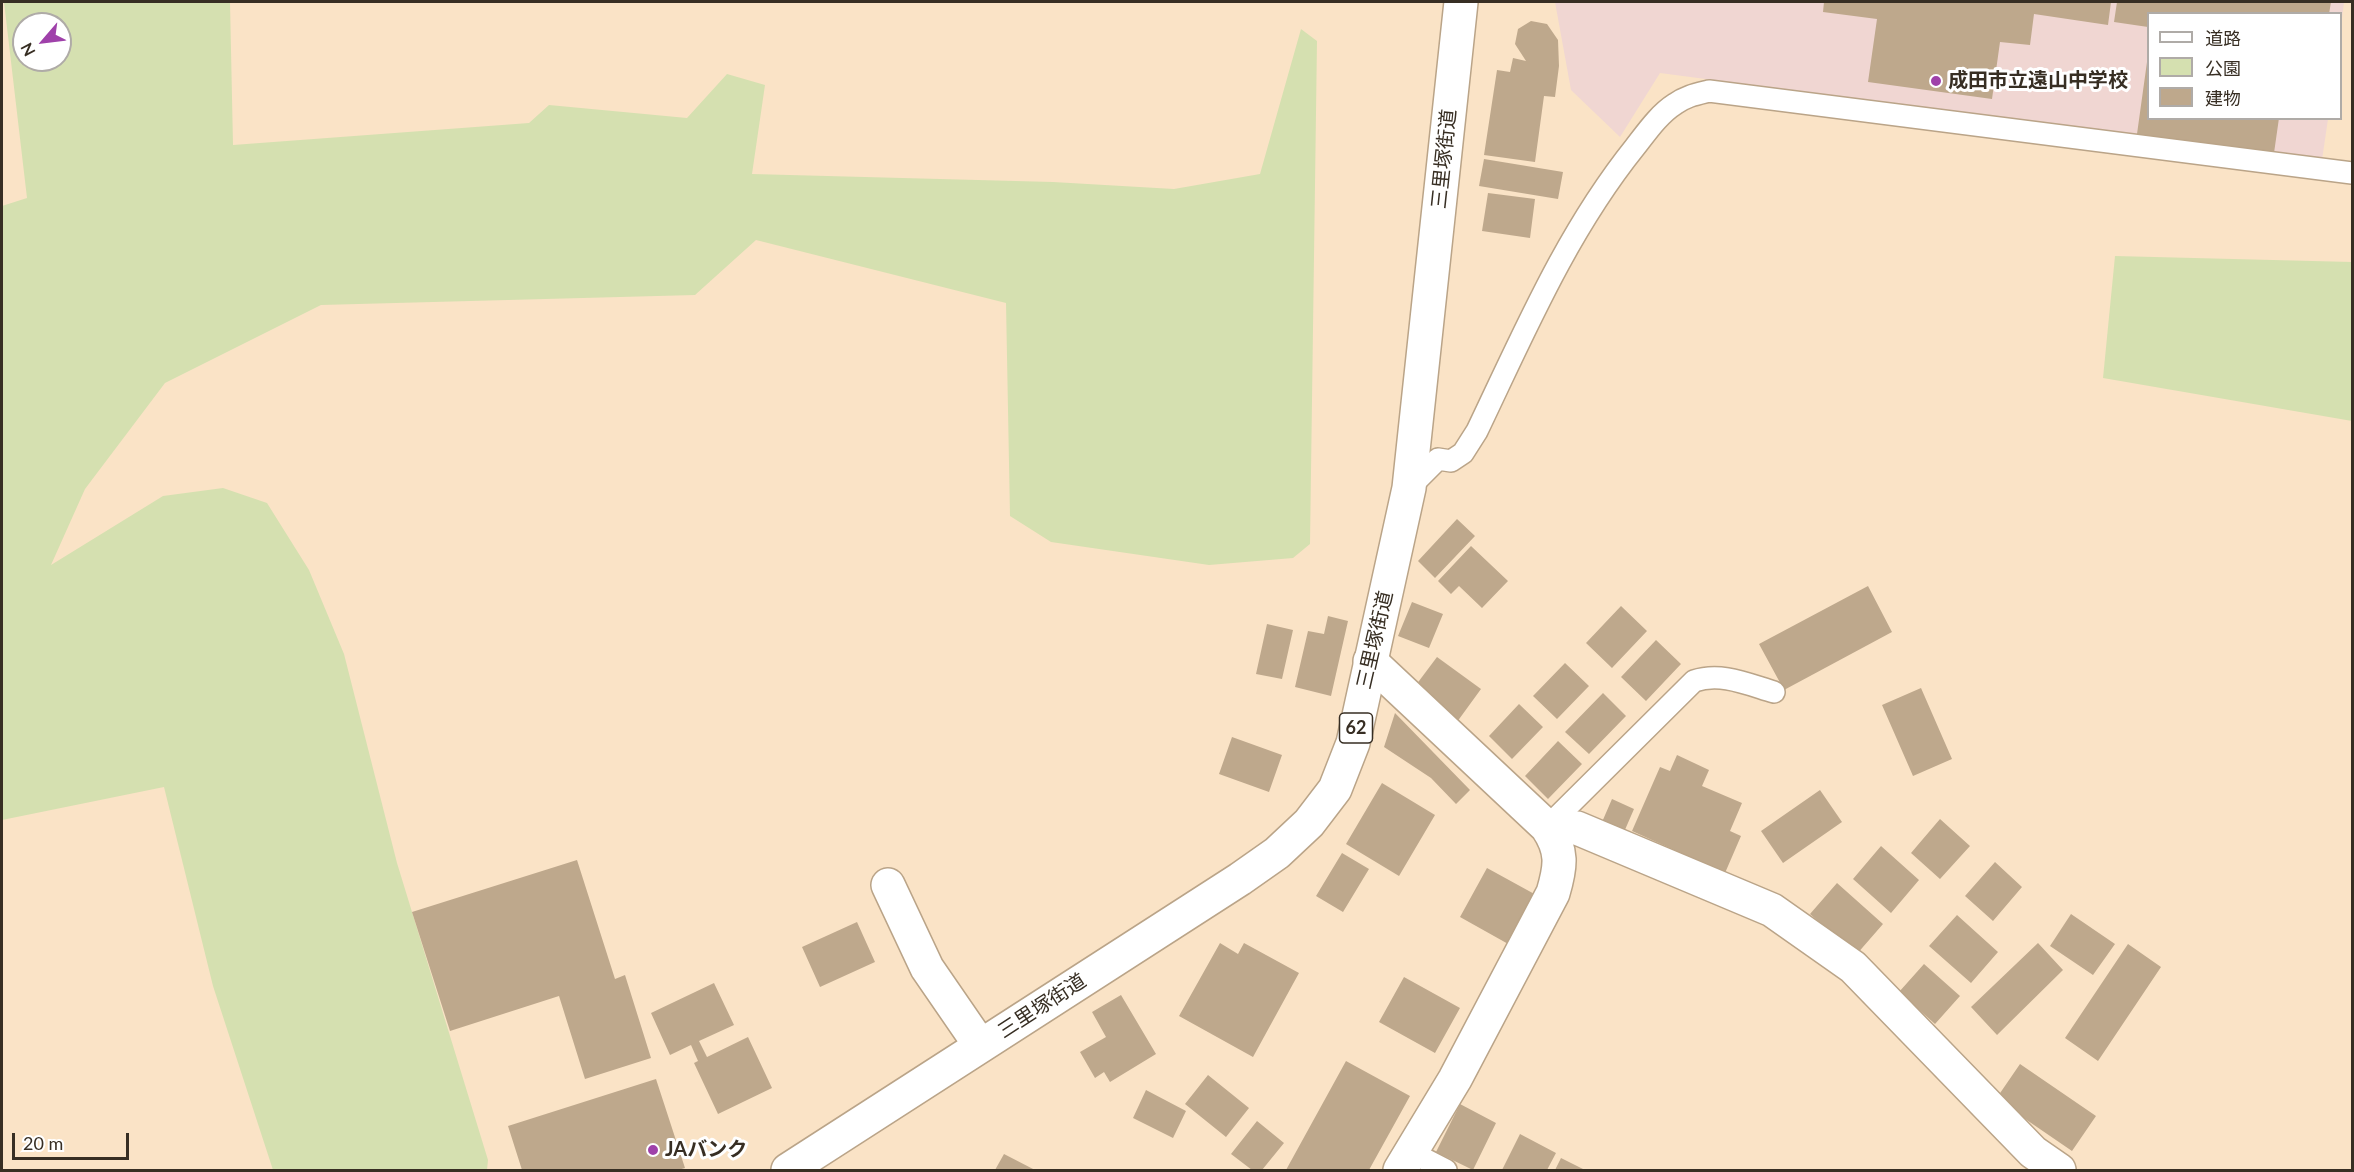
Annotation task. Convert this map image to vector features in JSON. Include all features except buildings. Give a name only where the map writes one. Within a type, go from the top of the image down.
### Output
[{"type":"main road","name":"三里塚街道","points":[[788,1170],[1240,879],[1277,853],[1309,823],[1335,789],[1353,743],[1409,488],[1461,2]]},
{"type":"main road","points":[[1370,661],[1547,827],[1556,840],[1560,859],[1559,873],[1553,893],[1455,1079],[1406,1161]]},
{"type":"main road","points":[[1547,827],[1577,828],[1772,910],[1853,967],[2033,1152],[2059,1170]]},
{"type":"main road","points":[[888,885],[927,968],[980,1045]]},
{"type":"lane","points":[[1409,488],[1438,459],[1451,462],[1463,453],[1477,431],[1562,256],[1587,213],[1646,134],[1673,104],[1690,95],[1709,91],[2352,173]]},
{"type":"lane","points":[[1547,827],[1694,681],[1706,676],[1722,677],[1774,692]]},
{"type":"lane","points":[[1406,1161],[1446,1170]]},
{"type":"shaded area","name":"成田市立遠山中学校","points":[[1555,2],[2344,2],[2342,18],[2342,12],[2147,12],[2147,120],[2328,120],[2322,160],[1660,73],[1620,137],[1571,90]]},
{"type":"green space","points":[[4,2],[230,2],[233,145],[529,123],[549,105],[687,118],[727,74],[765,85],[752,174],[1053,182],[1174,189],[1260,174],[1301,29],[1317,41],[1310,544],[1293,558],[1209,565],[1051,542],[1010,516],[1006,303],[756,240],[695,295],[321,305],[165,383],[85,489],[51,565],[163,496],[223,488],[267,503],[309,570],[344,654],[397,863],[488,1160],[487,1170],[273,1170],[213,986],[164,787],[2,820],[2,206],[27,198],[12,72],[72,72],[72,12],[12,12],[12,70]]},
{"type":"green space","points":[[2115,256],[2352,262],[2352,421],[2103,378]]},
{"type":"place","name":"成田市立遠山中学校","points":[[1936,81]]},
{"type":"place","name":"JAバンク","points":[[653,1150]]}]
